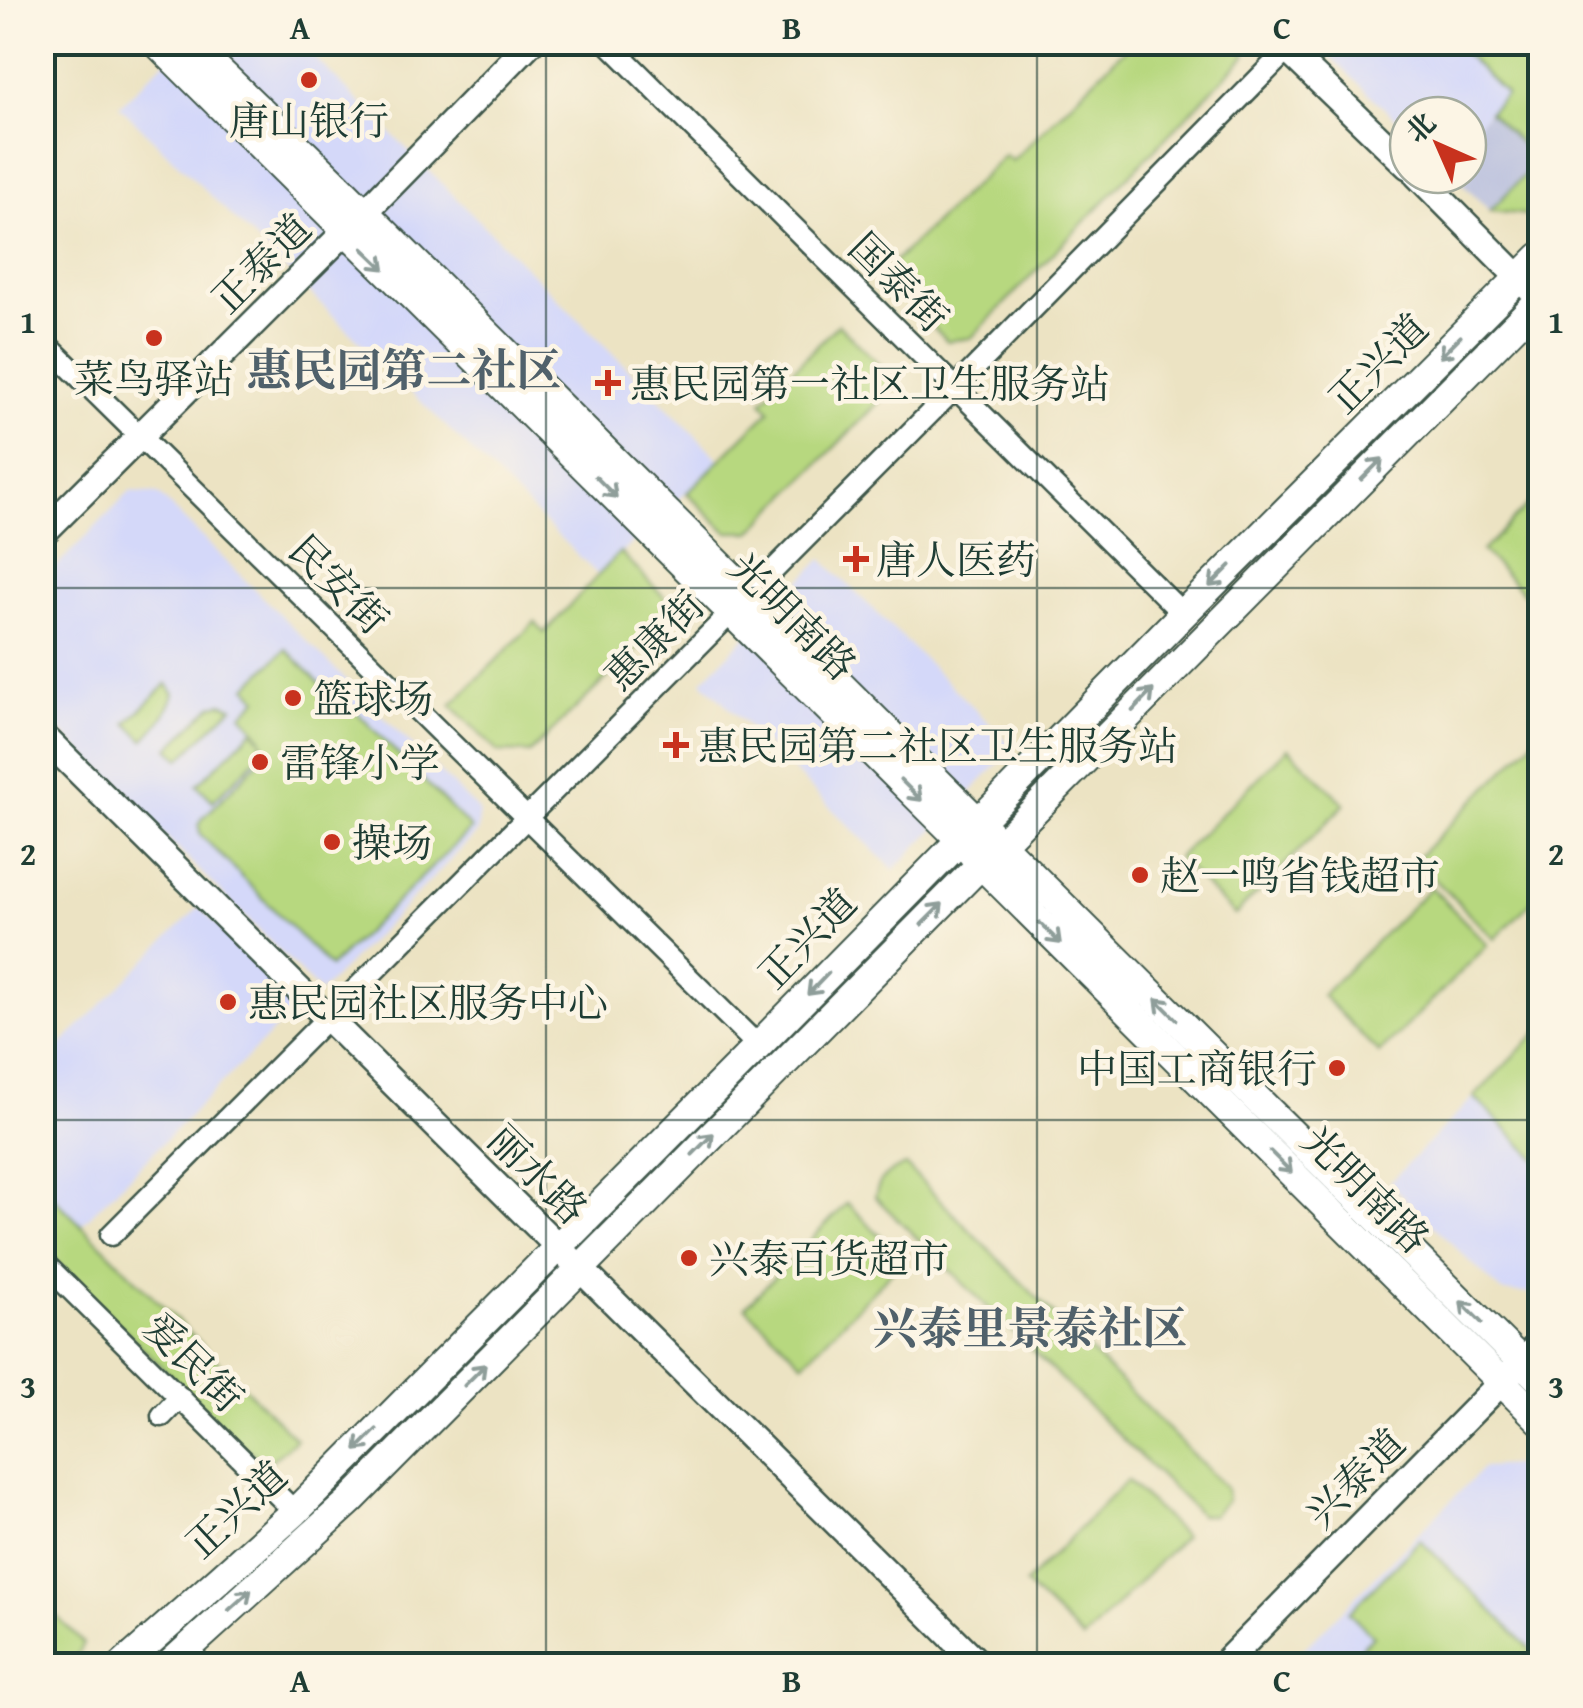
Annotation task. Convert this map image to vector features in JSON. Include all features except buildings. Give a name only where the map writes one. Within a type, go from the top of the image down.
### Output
[{"type":"main road","name":"光明南路","points":[[156,42],[355,222],[991,854],[1527,1371],[1540,1420]]},
{"type":"main road","name":"光明南路","points":[[189,42],[355,222]]},
{"type":"main road","name":"正兴道","points":[[122,1666],[295,1512],[1540,257]]},
{"type":"main road","name":"正兴道","points":[[168,1666],[350,1501],[1540,299]]},
{"type":"street","name":"正泰道","points":[[42,534],[531,42]]},
{"type":"street","name":"国泰街","points":[[607,42],[1182,614]]},
{"type":"street","name":"惠康街","points":[[110,1235],[955,388],[1284,46]]},
{"type":"street","points":[[1284,46],[1388,147]]},
{"type":"street","points":[[1437,195],[1540,299]]},
{"type":"street","name":"民安街","points":[[42,340],[758,1046]]},
{"type":"street","name":"丽水路","points":[[42,734],[981,1666]]},
{"type":"street","name":"爱民街","points":[[42,1261],[295,1512]]},
{"type":"street","name":"兴泰道","points":[[1222,1666],[1527,1371]]},
{"type":"street","name":"兴泰道","points":[[1243,1666],[1527,1371]]},
{"type":"street","points":[[162,1416],[180,1397]]},
{"type":"shaded area","points":[[183,43],[300,43],[720,460],[598,575],[119,106]]},
{"type":"shaded area","points":[[1316,43],[1454,43],[1506,94],[1488,112],[1488,95],[1388,95],[1388,112]]},
{"type":"shaded area","points":[[1488,113],[1538,161],[1490,211],[1474,195],[1488,195]]},
{"type":"shaded area","name":"雷锋小学","points":[[131,491],[158,494],[479,811],[478,832],[320,992],[43,713],[43,580]]},
{"type":"shaded area","points":[[822,559],[1014,748],[894,870],[702,681]]},
{"type":"shaded area","points":[[199,907],[300,1004],[81,1225],[43,1186],[43,1063]]},
{"type":"shaded area","points":[[1540,1030],[1540,1294],[1502,1292],[1389,1183]]},
{"type":"shaded area","points":[[1532,1464],[1540,1472],[1540,1665],[1287,1666],[1484,1467]]},
{"type":"green space","points":[[1131,43],[1245,43],[1245,56],[971,338],[947,341],[888,282],[885,271],[1005,155],[1012,161]]},
{"type":"green space","points":[[1454,43],[1540,43],[1539,216],[1490,211],[1538,161],[1489,112],[1506,94]]},
{"type":"green space","points":[[838,324],[898,383],[751,532],[727,532],[687,493],[770,410],[762,401]]},
{"type":"green space","points":[[1540,493],[1540,609],[1482,551]]},
{"type":"green space","points":[[620,552],[666,599],[663,623],[530,753],[498,752],[451,705],[535,622],[544,633]]},
{"type":"green space","name":"操场","points":[[286,649],[340,704],[345,700],[471,829],[330,967],[200,834],[203,818],[264,756],[261,738],[242,715],[258,699],[247,687]]},
{"type":"green space","points":[[167,684],[174,694],[172,701],[144,740],[127,723]]},
{"type":"green space","points":[[213,705],[233,707],[180,759],[169,748]]},
{"type":"green space","points":[[253,730],[262,741],[259,756],[213,801],[197,785]]},
{"type":"green space","points":[[1540,734],[1540,893],[1495,939],[1415,860]]},
{"type":"green space","points":[[1288,748],[1345,804],[1235,915],[1177,858]]},
{"type":"green space","points":[[1431,887],[1488,945],[1379,1053],[1322,995]]},
{"type":"green space","points":[[1540,1030],[1540,1163],[1474,1097]]},
{"type":"green space","points":[[906,1166],[1226,1488],[1227,1500],[1213,1515],[1200,1515],[875,1197],[885,1176]]},
{"type":"green space","points":[[42,1186],[296,1439],[267,1464],[236,1441],[43,1249]]},
{"type":"green space","points":[[847,1203],[904,1259],[803,1363],[745,1307]]},
{"type":"green space","points":[[1127,1480],[1184,1536],[1083,1640],[1025,1584]]},
{"type":"green space","points":[[1420,1540],[1539,1657],[1532,1665],[1345,1664],[1373,1636],[1349,1612]]},
{"type":"green space","points":[[43,1603],[83,1643],[74,1661],[43,1660]]},
{"type":"place","name":"唐山银行","points":[[309,80]]},
{"type":"place","name":"菜鸟驿站","points":[[154,338]]},
{"type":"place","name":"惠民园第一社区卫生服务站","points":[[608,383]]},
{"type":"place","name":"唐人医药","points":[[856,559]]},
{"type":"place","name":"篮球场","points":[[293,698]]},
{"type":"place","name":"惠民园第二社区卫生服务站","points":[[676,745]]},
{"type":"place","name":"雷锋小学","points":[[260,762]]},
{"type":"place","name":"操场","points":[[332,842]]},
{"type":"place","name":"赵一鸣省钱超市","points":[[1140,875]]},
{"type":"place","name":"惠民园社区服务中心","points":[[228,1002]]},
{"type":"place","name":"中国工商银行","points":[[1337,1068]]},
{"type":"place","name":"兴泰百货超市","points":[[689,1258]]},
{"type":"district","name":"惠民园第二社区","points":[[404,369]]},
{"type":"district","name":"兴泰里景泰社区","points":[[1030,1327]]}]
